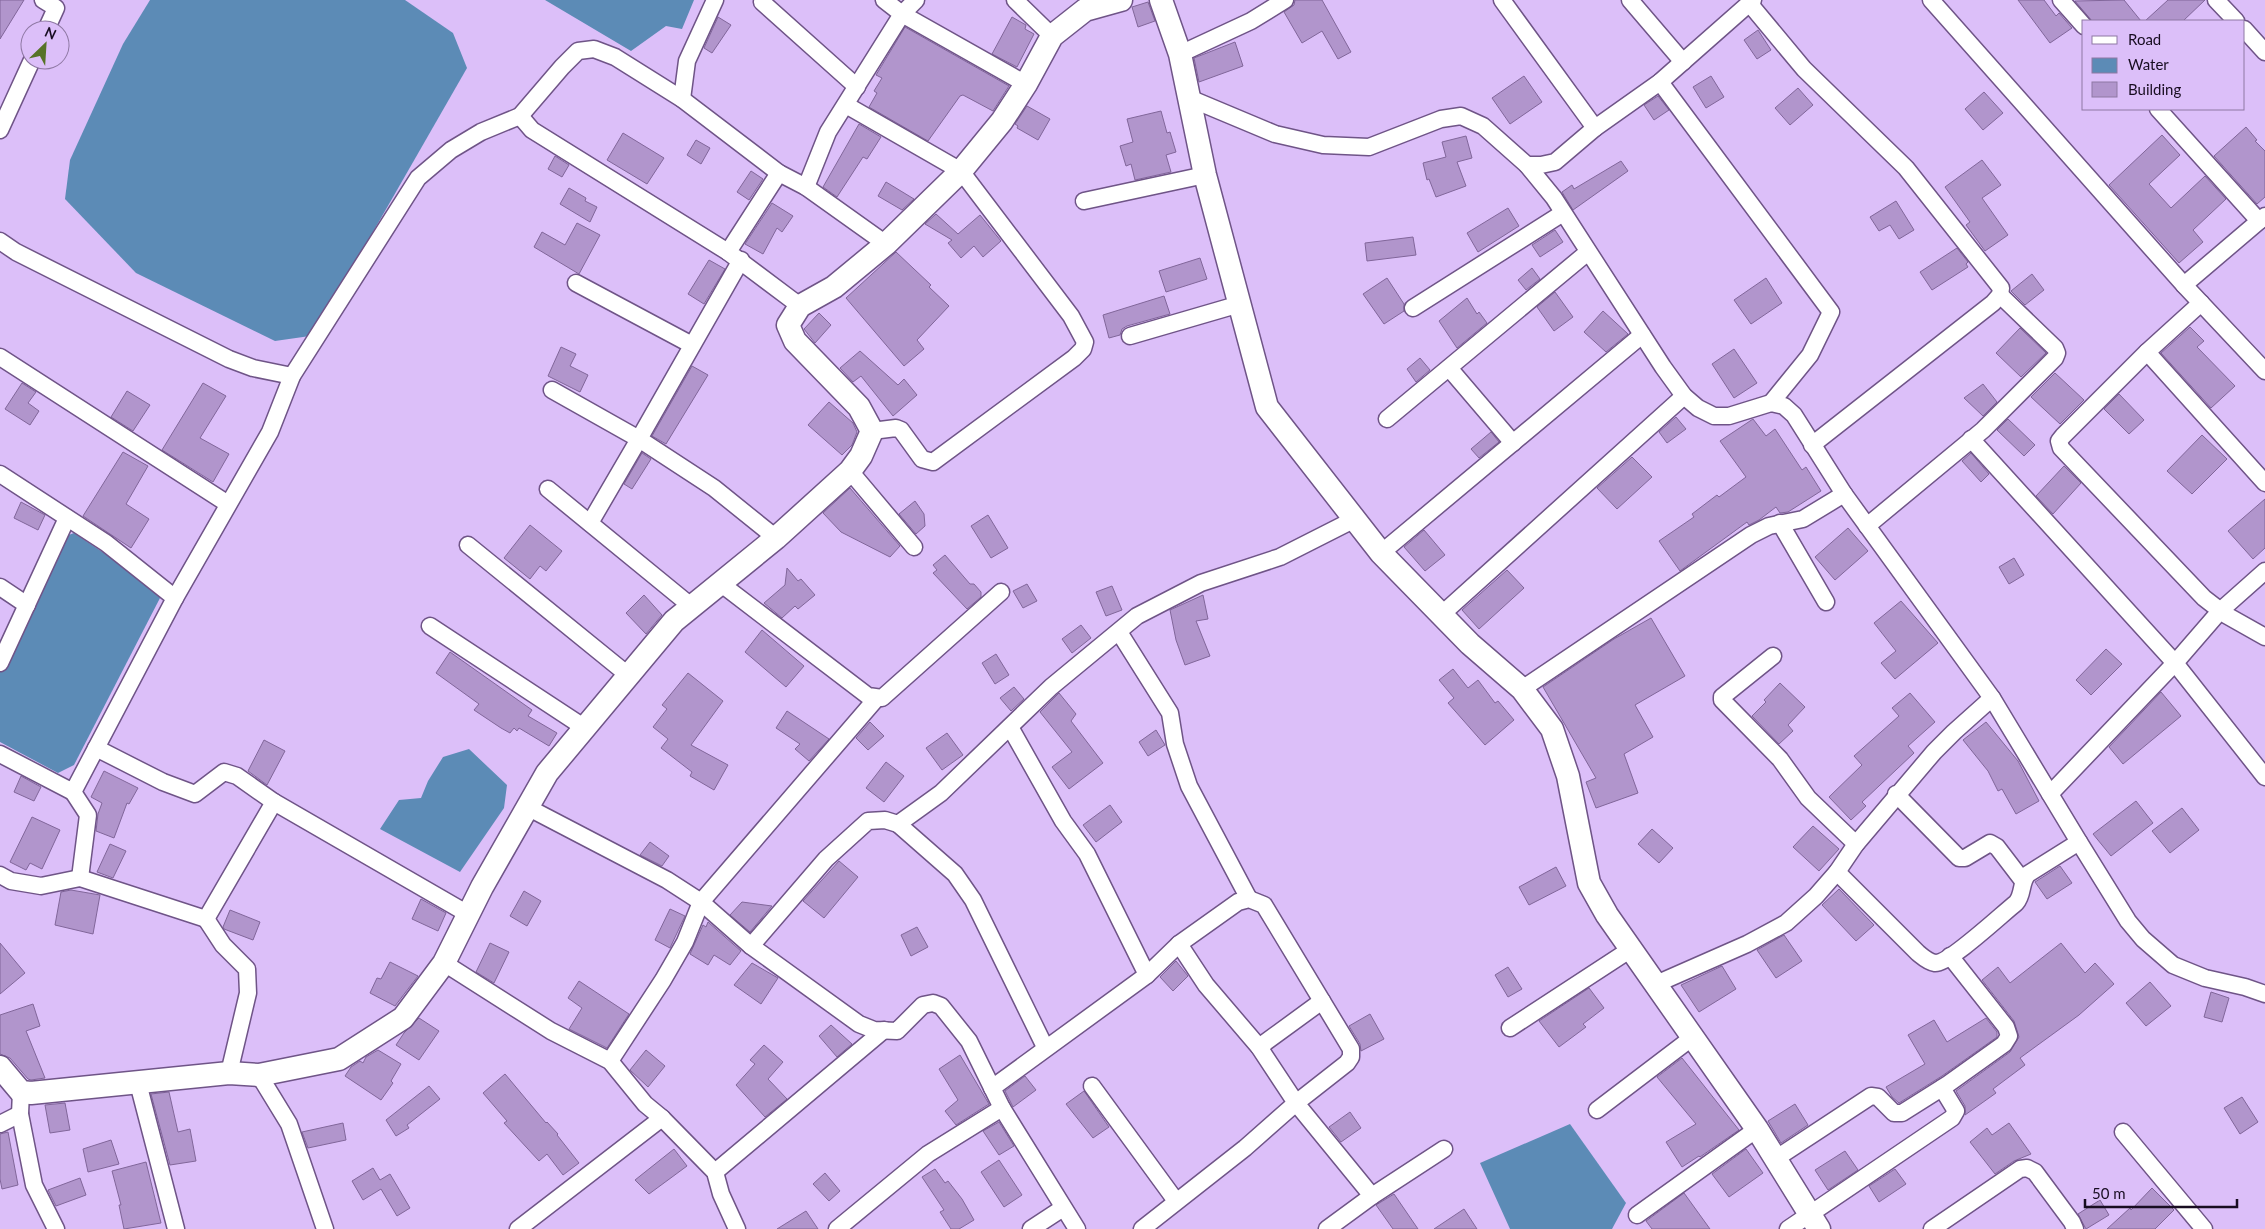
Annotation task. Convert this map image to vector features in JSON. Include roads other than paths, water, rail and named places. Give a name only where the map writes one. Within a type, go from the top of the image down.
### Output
[{"type":"street","points":[[43,0],[56,8],[51,20]]},
{"type":"street","points":[[682,99],[687,61],[715,0]]},
{"type":"street","points":[[884,0],[902,14],[1026,84]]},
{"type":"street","points":[[806,187],[828,132],[902,14],[916,0]]},
{"type":"street","points":[[1015,0],[1052,36]]},
{"type":"street","points":[[872,431],[859,407],[795,341],[788,325],[800,306],[834,287],[886,244],[961,171],[1002,121],[1026,84],[1052,36],[1086,10],[1121,0]]},
{"type":"street","points":[[1161,0],[1180,54],[1205,175],[1268,407],[1381,553],[1470,644],[1522,689],[1552,729],[1568,776],[1589,883],[1607,915],[1757,1129],[1815,1222]]},
{"type":"street","points":[[1180,54],[1251,21],[1285,0]]},
{"type":"street","points":[[1502,0],[1595,128]]},
{"type":"street","points":[[1630,0],[1683,62]]},
{"type":"street","points":[[1931,0],[2200,303],[2265,372]]},
{"type":"street","points":[[2061,0],[2082,24]]},
{"type":"street","points":[[2216,0],[2235,20]]},
{"type":"street","points":[[1526,165],[1541,165],[1555,162],[1595,128],[1660,82],[1751,1],[1804,68],[1906,168],[2001,288],[2000,294],[1986,309],[1812,445]]},
{"type":"street","points":[[762,2],[857,87]]},
{"type":"street","points":[[2245,30],[2265,52]]},
{"type":"street","points":[[74,792],[175,598],[270,432],[292,376],[418,178],[451,150],[481,132],[520,116],[578,51],[594,48],[615,56],[682,99],[779,173],[806,187],[886,244]]},
{"type":"street","points":[[1,127],[27,70]]},
{"type":"street","points":[[1189,98],[1275,134],[1322,144],[1369,147],[1441,119],[1461,116],[1483,126],[1526,165],[1563,213],[1684,396],[1698,408],[1714,416],[1729,416],[1771,402],[1810,355],[1831,312],[1660,82]]},
{"type":"street","points":[[846,104],[961,171],[1071,316],[1085,342],[1083,349],[933,462],[922,459],[901,430],[896,428],[872,431]]},
{"type":"street","points":[[2159,110],[2262,219],[2184,285]]},
{"type":"street","points":[[520,116],[532,130],[734,256],[800,306]]},
{"type":"street","points":[[590,523],[692,345],[734,256],[779,173]]},
{"type":"street","points":[[1084,201],[1205,175]]},
{"type":"street","points":[[1413,308],[1563,213]]},
{"type":"street","points":[[0,241],[16,252],[229,359],[253,368],[292,376]]},
{"type":"street","points":[[1386,420],[1588,252]]},
{"type":"street","points":[[576,283],[692,345]]},
{"type":"street","points":[[1867,526],[1972,439],[2055,358],[2057,352],[2055,348],[2000,294]]},
{"type":"street","points":[[2200,303],[2147,352],[2059,441],[2061,448],[2204,598],[2220,611],[2265,637]]},
{"type":"street","points":[[1130,336],[1240,304]]},
{"type":"street","points":[[1381,553],[1642,335]]},
{"type":"street","points":[[2147,352],[2265,483]]},
{"type":"street","points":[[1,360],[228,504]]},
{"type":"street","points":[[1449,368],[1513,443]]},
{"type":"street","points":[[552,390],[639,439],[714,488],[776,538]]},
{"type":"street","points":[[1441,615],[1684,396]]},
{"type":"street","points":[[1771,402],[1784,406],[1794,415],[1844,494],[1992,698],[2128,921],[2143,939],[2174,965],[2205,978],[2245,987],[2265,994]]},
{"type":"street","points":[[21,1092],[31,1093],[229,1073],[259,1075],[339,1059],[402,1018],[444,963],[468,914],[547,773],[674,621],[776,538],[850,471],[861,456],[872,431]]},
{"type":"street","points":[[1972,439],[2175,663],[2265,777]]},
{"type":"street","points":[[850,471],[914,547]]},
{"type":"street","points":[[0,474],[106,543],[175,598]]},
{"type":"street","points":[[548,488],[691,606]]},
{"type":"street","points":[[1522,689],[1751,535],[1769,526],[1803,519],[1844,494]]},
{"type":"street","points":[[0,663],[67,518]]},
{"type":"street","points":[[898,824],[941,793],[1051,687],[1137,616],[1202,583],[1280,557],[1355,519]]},
{"type":"street","points":[[1780,524],[1826,602]]},
{"type":"street","points":[[468,545],[628,675]]},
{"type":"street","points":[[2050,794],[2175,663],[2220,611],[2265,571]]},
{"type":"street","points":[[720,583],[868,696],[876,699],[882,698],[907,677],[1001,592]]},
{"type":"street","points":[[0,587],[26,605]]},
{"type":"street","points":[[430,626],[585,728]]},
{"type":"street","points":[[1119,632],[1170,713],[1174,744],[1189,786],[1249,899]]},
{"type":"street","points":[[1773,656],[1722,697],[1722,700],[1780,759],[1808,798],[1856,844]]},
{"type":"street","points":[[1656,984],[1747,944],[1786,923],[1816,896],[1837,872],[1856,844],[1896,794],[1954,732],[1992,698]]},
{"type":"street","points":[[610,1061],[663,980],[685,942],[700,902],[876,699]]},
{"type":"street","points":[[1010,728],[1064,821],[1087,854],[1147,975]]},
{"type":"street","points":[[96,748],[163,782],[195,794],[224,772],[238,776],[274,802],[468,914]]},
{"type":"street","points":[[0,754],[74,792],[88,815],[80,878]]},
{"type":"street","points":[[1896,794],[1959,858],[1965,858],[1990,842],[1997,847],[2023,880]]},
{"type":"street","points":[[206,919],[274,802]]},
{"type":"street","points":[[527,806],[667,880],[700,902],[751,946],[859,1024],[874,1030],[897,1031],[923,1005],[933,1004],[941,1006],[969,1041],[1002,1108],[1076,1229]]},
{"type":"street","points":[[751,946],[826,859],[868,821],[885,820],[898,824],[955,874],[973,900],[1046,1048]]},
{"type":"street","points":[[1837,872],[1926,960],[1935,963],[1944,961],[2016,903],[2022,893],[2023,880],[2028,874],[2079,842]]},
{"type":"street","points":[[0,875],[11,881],[41,886],[80,878],[206,919],[223,945],[247,969],[248,993],[229,1073]]},
{"type":"street","points":[[992,1088],[1147,975],[1179,944],[1238,902],[1249,899],[1264,905],[1351,1049],[1352,1057],[1347,1064],[1296,1103],[1245,1148],[1142,1229]]},
{"type":"street","points":[[1179,944],[1206,985],[1259,1047],[1296,1103],[1372,1196]]},
{"type":"street","points":[[1510,1028],[1631,948]]},
{"type":"street","points":[[1775,1159],[1871,1096],[1878,1097],[1898,1114],[1942,1088],[2004,1044],[2008,1036],[2006,1027],[1950,956]]},
{"type":"street","points":[[444,963],[551,1031],[610,1061],[645,1104],[662,1118],[715,1172],[721,1194],[737,1229]]},
{"type":"street","points":[[1259,1047],[1322,1001]]},
{"type":"street","points":[[715,1172],[884,1030]]},
{"type":"street","points":[[1597,1110],[1693,1037]]},
{"type":"street","points":[[0,1067],[21,1092],[20,1114],[34,1185],[56,1229]]},
{"type":"street","points":[[259,1075],[289,1124],[325,1229]]},
{"type":"street","points":[[138,1083],[176,1229]]},
{"type":"street","points":[[1092,1086],[1176,1202]]},
{"type":"street","points":[[1788,1229],[1815,1222],[1952,1118],[1956,1111],[1942,1088]]},
{"type":"street","points":[[837,1229],[928,1154],[1002,1108]]},
{"type":"street","points":[[0,1124],[20,1114]]},
{"type":"street","points":[[518,1229],[662,1118]]},
{"type":"street","points":[[1637,1215],[1757,1129]]},
{"type":"street","points":[[2123,1132],[2204,1229]]},
{"type":"street","points":[[1327,1229],[1372,1196],[1444,1149]]},
{"type":"street","points":[[1932,1229],[2020,1169],[2027,1168],[2035,1172],[2072,1222],[2075,1229]]},
{"type":"street","points":[[1031,1229],[1063,1208]]},
{"type":"water","points":[[150,0],[405,0],[453,33],[467,68],[342,286],[310,336],[275,341],[136,273],[65,199],[70,160],[123,44]]},
{"type":"water","points":[[545,0],[694,0],[682,29],[666,26],[631,51]]},
{"type":"water","points":[[74,533],[155,587],[160,598],[74,765],[58,773],[0,742],[0,663],[55,540]]},
{"type":"water","points":[[469,749],[507,785],[504,808],[460,872],[380,829],[399,800],[421,798],[428,781],[443,757]]},
{"type":"water","points":[[1570,1124],[1626,1203],[1612,1229],[1510,1229],[1480,1163]]}]
